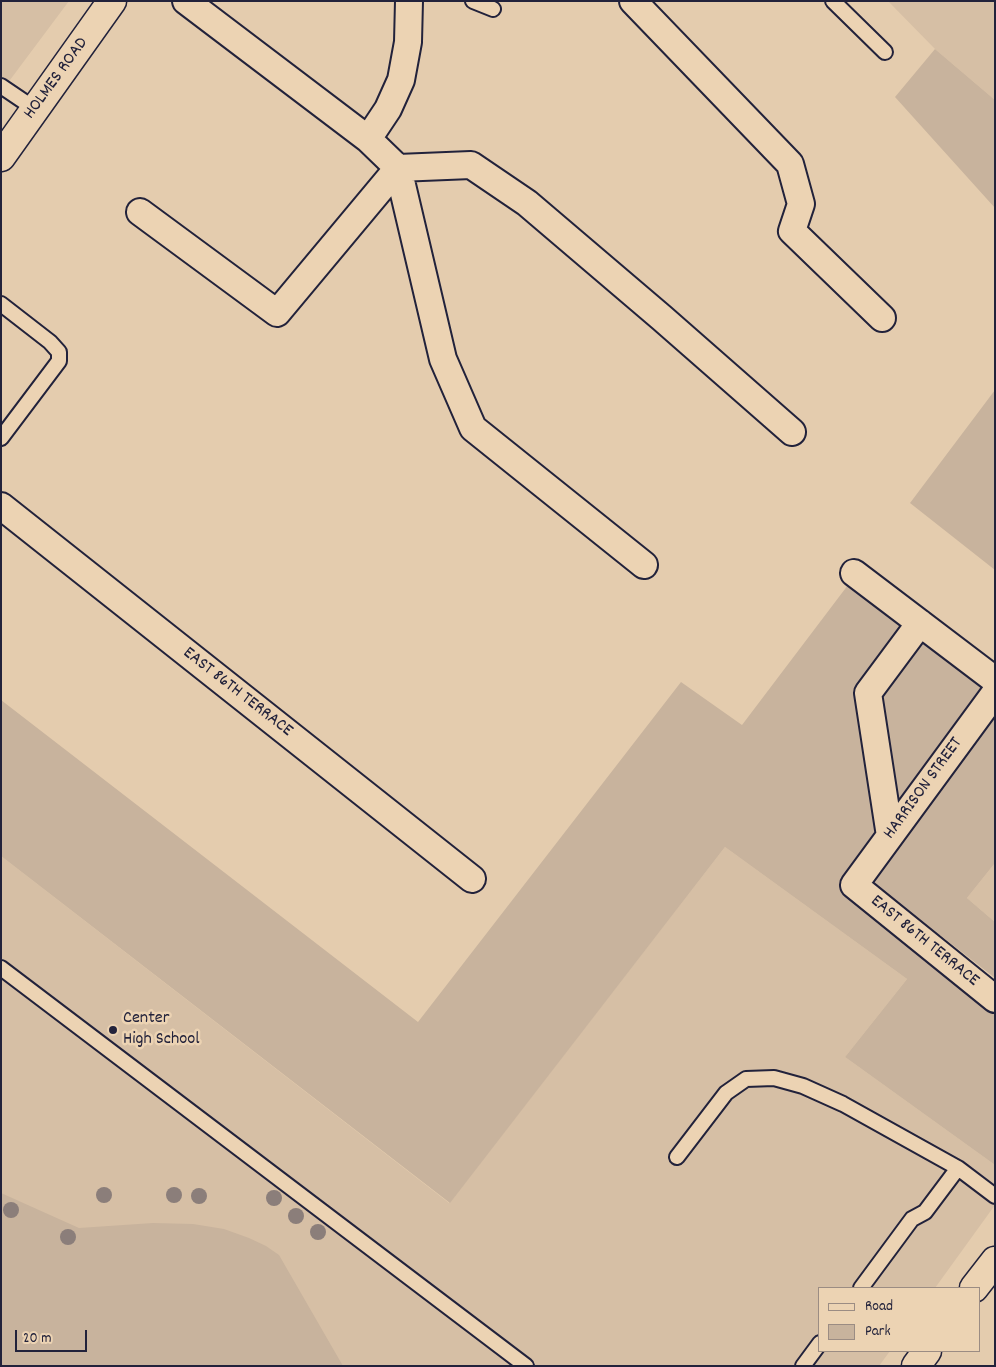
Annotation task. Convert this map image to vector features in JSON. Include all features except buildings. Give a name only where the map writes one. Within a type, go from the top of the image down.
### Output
[{"type":"main road","name":"HOLMES ROAD","points":[[1,156],[112,1]]},
{"type":"main road","points":[[975,1287],[995,1261]]},
{"type":"main road","points":[[916,1366],[926,1352]]},
{"type":"street","points":[[186,1],[368,139],[398,168],[443,359],[473,428],[644,565]]},
{"type":"street","points":[[368,139],[388,109],[401,80],[408,42],[409,1]]},
{"type":"street","points":[[633,1],[790,164],[801,204],[792,231],[882,318]]},
{"type":"street","points":[[140,212],[277,313],[398,168],[471,165],[527,203],[792,432]]},
{"type":"street","name":"EAST 86TH TERRACE","points":[[3,512],[472,879]]},
{"type":"street","points":[[854,573],[995,680]]},
{"type":"street","points":[[890,836],[868,693],[920,623]]},
{"type":"street","name":"HARRISON STREET","points":[[854,886],[995,693]]},
{"type":"street","name":"EAST 86TH TERRACE","points":[[854,886],[995,998]]},
{"type":"lane","points":[[473,1],[493,9]]},
{"type":"lane","points":[[833,1],[885,52]]},
{"type":"lane","points":[[1,86],[35,109]]},
{"type":"lane","points":[[1,304],[50,342],[59,352],[59,361],[1,438]]},
{"type":"lane","points":[[1,968],[526,1366]]},
{"type":"lane","points":[[677,1157],[726,1093],[746,1079],[774,1078],[803,1086],[843,1104],[958,1168],[995,1196]]},
{"type":"lane","points":[[862,1287],[912,1219],[925,1212],[958,1168]]},
{"type":"lane","points":[[803,1366],[818,1346]]},
{"type":"shaded area","points":[[1,1],[69,1],[1,92]]},
{"type":"shaded area","points":[[888,1],[995,1],[995,100],[935,49]]},
{"type":"shaded area","points":[[725,847],[907,979],[845,1057],[995,1165],[995,1205],[936,1287],[818,1287],[818,1352],[889,1352],[879,1366],[1,1366],[1,856],[449,1203]]},
{"type":"shaded area","points":[[995,863],[995,922],[967,898]]},
{"type":"green space","points":[[935,49],[995,100],[995,208],[895,97]]},
{"type":"green space","points":[[995,390],[995,570],[910,503]]},
{"type":"green space","points":[[848,585],[995,693],[995,863],[967,898],[995,922],[995,978],[940,935],[924,957],[995,1014],[995,1165],[845,1057],[907,979],[725,847],[450,1203],[1,856],[1,700],[418,1022],[681,682],[742,725]]},
{"type":"green space","points":[[1,1193],[79,1228],[153,1223],[193,1224],[224,1229],[266,1246],[279,1255],[343,1366],[1,1366]]},
{"type":"place","name":"Center High School","points":[[113,1030]]}]
